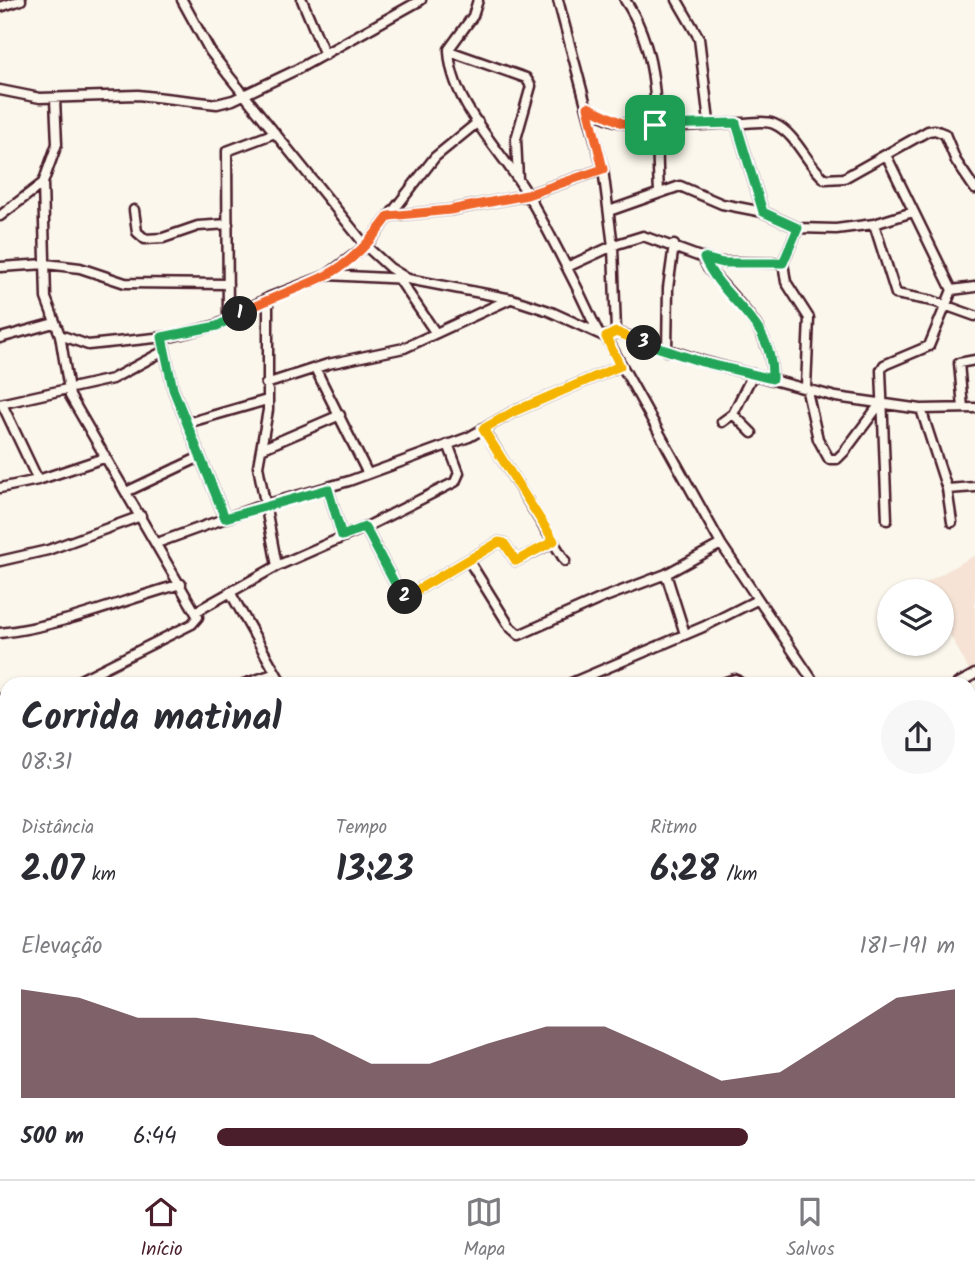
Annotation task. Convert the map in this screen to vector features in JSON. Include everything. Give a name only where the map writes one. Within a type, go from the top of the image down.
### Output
[{"type":"street","points":[[0,7],[21,0]]},
{"type":"street","points":[[182,0],[210,51],[366,246],[403,279],[435,332]]},
{"type":"street","points":[[302,0],[325,55]]},
{"type":"street","points":[[1,92],[55,99],[138,96],[217,104],[244,95],[325,55],[421,0]]},
{"type":"street","points":[[478,0],[476,10],[451,43],[449,51],[460,90],[527,195],[567,267],[597,330]]},
{"type":"street","points":[[558,0],[603,169],[613,246],[616,332]]},
{"type":"street","points":[[625,0],[639,20],[647,42],[656,91],[659,192]]},
{"type":"street","points":[[677,0],[699,38],[709,122]]},
{"type":"street","points":[[449,51],[515,73],[526,79],[531,86],[516,139],[517,179]]},
{"type":"street","points":[[55,99],[57,144],[44,183],[46,298],[60,335],[69,388],[74,405],[197,611],[198,617],[192,624],[86,677]]},
{"type":"street","points":[[588,107],[622,123],[655,125],[709,122],[777,126],[825,179],[844,178],[928,131],[940,130],[945,134],[956,161],[975,189]]},
{"type":"street","points":[[60,335],[88,345],[162,337],[228,321],[268,298],[327,275],[366,246],[435,157],[478,122]]},
{"type":"street","points":[[736,123],[763,212]]},
{"type":"street","points":[[228,321],[228,150],[275,133]]},
{"type":"street","points":[[886,155],[952,290]]},
{"type":"street","points":[[389,216],[450,210],[527,195],[603,169]]},
{"type":"street","points":[[0,216],[44,183]]},
{"type":"street","points":[[609,211],[680,186],[722,204],[763,212],[798,228],[836,229],[874,224],[913,212]]},
{"type":"street","points":[[134,210],[137,232],[145,239],[163,238],[198,226],[228,225]]},
{"type":"street","points":[[874,224],[896,294],[975,316]]},
{"type":"street","points":[[798,228],[783,263],[786,282],[809,318],[806,387],[822,452],[829,459],[837,459],[880,404]]},
{"type":"street","points":[[567,267],[643,236],[723,263],[783,263]]},
{"type":"street","points":[[667,351],[668,288],[674,245]]},
{"type":"street","points":[[704,258],[766,339],[772,364],[772,379]]},
{"type":"street","points":[[0,267],[46,264],[80,268],[125,283],[228,284]]},
{"type":"street","points":[[327,275],[403,279],[512,299],[597,330],[606,337],[721,544],[809,677]]},
{"type":"street","points":[[952,290],[975,287]]},
{"type":"street","points":[[887,520],[880,404],[882,367],[929,346],[952,290]]},
{"type":"street","points":[[268,298],[266,430],[259,475],[277,566]]},
{"type":"street","points":[[266,384],[315,368],[386,353],[512,299]]},
{"type":"street","points":[[0,338],[54,323]]},
{"type":"street","points":[[606,337],[616,332],[667,351],[836,397],[921,409],[975,408]]},
{"type":"street","points":[[162,337],[173,389],[225,518]]},
{"type":"street","points":[[38,480],[1,404],[128,374],[164,351]]},
{"type":"street","points":[[963,408],[959,364],[960,360],[975,360]]},
{"type":"street","points":[[157,543],[225,518],[328,489],[448,444],[513,412],[620,366]]},
{"type":"street","points":[[315,368],[368,474]]},
{"type":"street","points":[[722,422],[733,414],[753,374]]},
{"type":"street","points":[[187,423],[267,400]]},
{"type":"street","points":[[921,409],[947,489],[952,522]]},
{"type":"street","points":[[733,414],[752,433]]},
{"type":"street","points":[[261,449],[340,415]]},
{"type":"street","points":[[483,429],[565,561]]},
{"type":"street","points":[[197,611],[277,566],[365,527],[459,478],[448,444]]},
{"type":"street","points":[[126,492],[201,457]]},
{"type":"street","points":[[0,488],[38,480],[104,458]]},
{"type":"street","points":[[947,489],[975,488]]},
{"type":"street","points":[[328,489],[342,536]]},
{"type":"street","points":[[0,561],[48,550],[141,516]]},
{"type":"street","points":[[365,527],[402,597],[499,542],[504,543],[516,561],[554,541]]},
{"type":"street","points":[[469,561],[510,627],[519,635],[600,599],[666,574],[721,544]]},
{"type":"street","points":[[666,574],[685,634]]},
{"type":"street","points":[[0,632],[86,616],[115,602],[181,584]]},
{"type":"street","points":[[230,592],[278,677]]},
{"type":"street","points":[[585,677],[757,600]]},
{"type":"street","points":[[264,677],[276,673]]},
{"type":"shaded area","points":[[975,555],[975,667],[969,670],[954,642],[954,579],[933,579]]},
{"type":"route","points":[[588,107],[622,123],[655,125],[736,123],[754,175],[763,212],[798,228],[783,263],[723,263],[704,258],[708,268],[766,339],[772,364],[772,379],[702,362],[616,332],[606,337],[620,366],[513,412],[483,429],[554,541],[516,561],[504,543],[499,542],[405,597],[402,597],[365,527],[342,536],[328,489],[225,518],[173,389],[162,337],[217,326],[270,297],[327,275],[366,246],[389,216],[450,210],[527,195],[603,169],[590,125],[588,107]]}]
